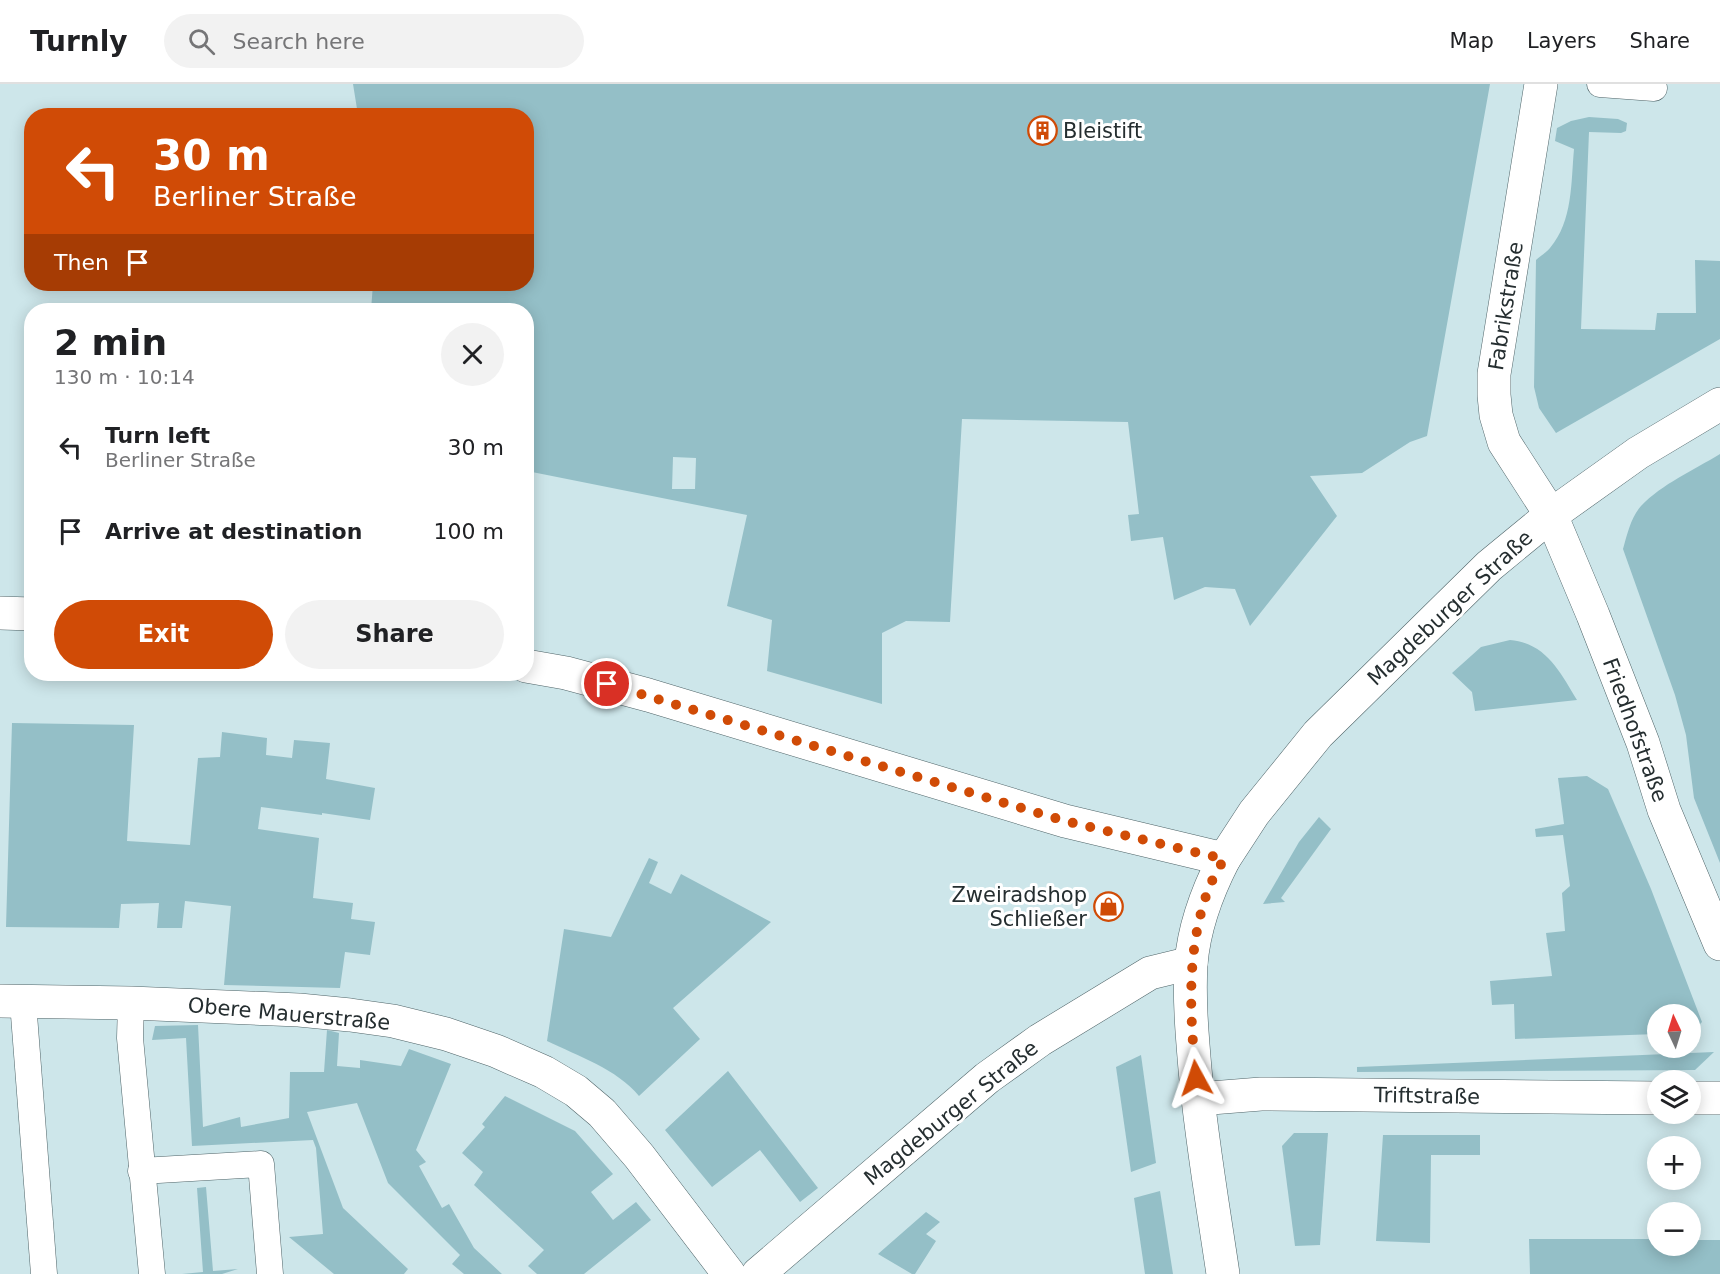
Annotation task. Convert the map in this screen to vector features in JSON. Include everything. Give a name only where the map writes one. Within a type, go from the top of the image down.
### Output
[{"type":"street","name":"Fabrikstraße","points":[[1541,84],[1494,375],[1494,396],[1496,415],[1504,442],[1551,515]]},
{"type":"street","name":"Magdeburger Straße","points":[[1223,1274],[1198,1099],[1190,1007],[1191,963],[1200,918],[1208,891],[1224,859],[1254,813],[1318,734],[1489,566],[1551,515],[1638,453],[1720,404]]},
{"type":"street","name":"Friedhofstraße","points":[[1551,515],[1639,732],[1664,810],[1720,944]]},
{"type":"street","points":[[0,613],[24,614]]},
{"type":"street","points":[[534,668],[648,695],[1065,821],[1224,859]]},
{"type":"street","name":"Magdeburger Straße","points":[[758,1274],[987,1078],[1040,1040],[1150,973],[1191,963]]},
{"type":"street","name":"Obere Mauerstraße","points":[[12,1002],[131,1003],[299,1010],[393,1021],[446,1034],[496,1051],[576,1091],[602,1113],[639,1156],[729,1274]]},
{"type":"street","name":"Triftstraße","points":[[1198,1099],[1261,1094],[1647,1098]]},
{"type":"street","points":[[1701,1098],[1720,1098]]},
{"type":"lane","points":[[1600,84],[1654,88]]},
{"type":"lane","points":[[12,1002],[44,1274]]},
{"type":"lane","points":[[131,1003],[130,1038],[152,1274]]},
{"type":"lane","points":[[141,1171],[261,1164],[270,1274]]},
{"type":"shaded area","points":[[353,84],[1490,84],[1427,436],[1410,442],[1362,473],[1310,476],[1337,516],[1250,626],[1235,589],[1205,587],[1174,600],[1163,537],[1131,541],[1128,515],[1139,514],[1128,422],[962,419],[950,622],[906,621],[882,633],[882,704],[767,671],[772,620],[727,606],[747,515],[534,472],[534,303],[372,303],[372,291],[534,291],[534,108],[357,108]],"holes":[[[673,457],[696,458],[695,489],[672,489]]]},
{"type":"shaded area","points":[[1589,117],[1618,119],[1627,123],[1626,131],[1621,133],[1589,132],[1581,329],[1655,330],[1657,313],[1696,313],[1695,260],[1720,261],[1720,339],[1556,433],[1539,408],[1534,387],[1536,260],[1558,237],[1570,201],[1574,149],[1555,141],[1557,128],[1571,121]]},
{"type":"shaded area","points":[[1720,454],[1720,863],[1694,798],[1686,735],[1675,695],[1623,549],[1632,521],[1649,498],[1668,484]]},
{"type":"shaded area","points":[[1510,640],[1523,642],[1543,653],[1558,670],[1577,700],[1475,711],[1472,692],[1452,673],[1481,647]]},
{"type":"shaded area","points":[[12,723],[134,725],[127,841],[190,845],[198,758],[220,757],[222,732],[267,738],[266,755],[292,758],[294,740],[330,743],[326,779],[375,788],[370,820],[261,807],[258,829],[319,838],[313,898],[353,903],[351,919],[375,922],[370,955],[345,952],[340,988],[224,985],[231,906],[185,901],[182,928],[157,928],[159,903],[121,904],[119,928],[6,927]]},
{"type":"shaded area","points":[[1587,776],[1608,789],[1651,889],[1695,1004],[1647,1004],[1647,1034],[1515,1039],[1514,1004],[1492,1005],[1490,981],[1552,976],[1546,933],[1565,931],[1562,893],[1570,886],[1563,835],[1536,837],[1535,829],[1564,824],[1558,778]]},
{"type":"shaded area","points":[[1319,817],[1331,829],[1281,898],[1285,902],[1263,904],[1299,842]]},
{"type":"shaded area","points":[[649,858],[658,862],[649,883],[671,894],[681,874],[771,922],[673,1008],[700,1039],[639,1096],[620,1078],[547,1041],[564,929],[611,937]]},
{"type":"shaded area","points":[[198,1025],[203,1127],[240,1117],[241,1127],[289,1118],[290,1072],[324,1072],[327,1030],[339,1033],[337,1066],[360,1068],[360,1060],[401,1066],[409,1049],[451,1064],[416,1150],[426,1162],[419,1166],[442,1208],[449,1204],[474,1248],[502,1274],[464,1274],[452,1264],[460,1255],[388,1183],[357,1103],[307,1112],[343,1208],[408,1269],[404,1274],[334,1274],[289,1237],[323,1234],[316,1148],[313,1140],[192,1146],[186,1038],[152,1040],[155,1026]]},
{"type":"shaded area","points":[[1714,1052],[1695,1070],[1357,1072],[1357,1067],[1647,1055],[1647,1058],[1701,1058],[1701,1053]]},
{"type":"shaded area","points":[[1141,1055],[1156,1163],[1131,1172],[1116,1067]]},
{"type":"shaded area","points":[[728,1071],[818,1188],[800,1202],[760,1150],[712,1187],[665,1130]]},
{"type":"shaded area","points":[[505,1096],[575,1131],[613,1174],[591,1192],[613,1220],[636,1202],[651,1220],[584,1274],[537,1274],[528,1266],[544,1250],[474,1185],[483,1172],[462,1153],[485,1127],[482,1124]]},
{"type":"shaded area","points":[[1294,1133],[1328,1133],[1320,1245],[1295,1246],[1282,1146]]},
{"type":"shaded area","points":[[1383,1135],[1480,1135],[1480,1155],[1431,1155],[1430,1243],[1376,1241]]},
{"type":"shaded area","points":[[206,1187],[213,1271],[238,1269],[222,1274],[182,1274],[203,1272],[197,1188]]},
{"type":"shaded area","points":[[1160,1191],[1173,1274],[1145,1274],[1134,1198]]},
{"type":"shaded area","points":[[926,1212],[940,1222],[926,1234],[936,1241],[915,1274],[878,1254]]},
{"type":"shaded area","points":[[1529,1239],[1647,1239],[1647,1256],[1701,1256],[1701,1240],[1720,1240],[1720,1274],[1530,1274]]},
{"type":"place","name":"Bleistift","points":[[1042,131]]},
{"type":"place","name":"Zweiradshop Schließer","points":[[1108,907]]},
{"type":"route","points":[[607,684],[1065,821],[1224,859],[1208,891],[1191,963],[1190,1007],[1196,1078]]}]
